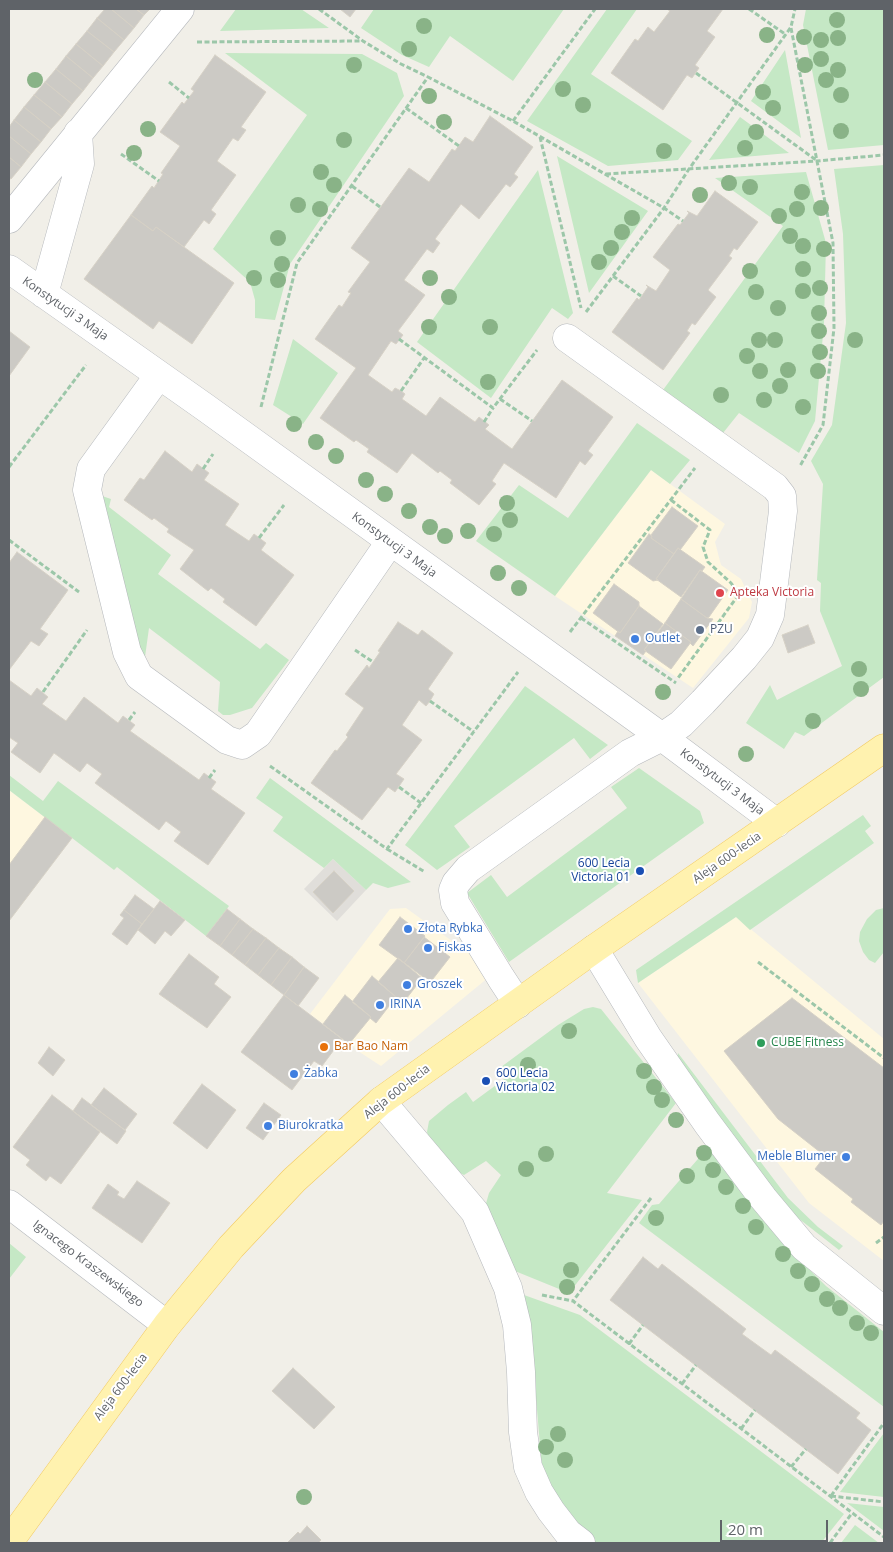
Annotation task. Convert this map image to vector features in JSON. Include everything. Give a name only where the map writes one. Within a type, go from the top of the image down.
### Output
[{"type":"main road","name":"Aleja 600-lecia","points":[[9,1542],[168,1325],[231,1247],[294,1180],[381,1101],[594,949],[884,748]]},
{"type":"street","points":[[9,219],[180,9]]},
{"type":"street","points":[[44,294],[80,164],[78,133]]},
{"type":"street","name":"Konstytucji 3 Maja","points":[[9,269],[662,737],[778,823]]},
{"type":"street","points":[[518,1004],[456,903],[453,890],[456,882],[468,869],[630,753],[662,737],[681,724],[744,658],[760,638],[770,615],[783,511],[782,496],[775,487],[567,338]]},
{"type":"street","points":[[159,375],[91,469],[87,490],[107,612],[138,676],[227,740],[242,745],[258,734],[390,542]]},
{"type":"street","points":[[594,949],[648,1038],[707,1123],[763,1198],[804,1247],[884,1311]]},
{"type":"street","points":[[381,1101],[474,1212],[508,1288],[517,1325],[523,1432],[528,1467],[538,1492],[551,1511],[568,1533],[580,1543]]},
{"type":"street","name":"Ignacego Kraszewskiego","points":[[9,1204],[168,1325]]},
{"type":"path","points":[[319,9],[364,42],[401,64],[540,136],[664,208],[683,222]]},
{"type":"path","points":[[513,121],[595,9]]},
{"type":"path","points":[[750,9],[785,34]]},
{"type":"path","points":[[782,496],[823,424],[834,328],[833,243],[791,27],[795,9]]},
{"type":"path","points":[[540,136],[583,316],[664,208],[689,169],[791,27]]},
{"type":"path","points":[[197,42],[364,42]]},
{"type":"path","points":[[696,73],[817,161]]},
{"type":"path","points":[[260,409],[298,263],[428,77]]},
{"type":"path","points":[[169,82],[189,98]]},
{"type":"path","points":[[406,108],[459,146]]},
{"type":"path","points":[[121,154],[159,181]]},
{"type":"path","points":[[605,174],[884,155]]},
{"type":"path","points":[[352,186],[380,207]]},
{"type":"path","points":[[613,276],[641,296]]},
{"type":"path","points":[[484,422],[543,343],[567,338]]},
{"type":"path","points":[[400,340],[493,408]]},
{"type":"path","points":[[401,392],[424,358]]},
{"type":"path","points":[[9,466],[86,365]]},
{"type":"path","points":[[500,399],[532,421]]},
{"type":"path","points":[[203,469],[213,454]]},
{"type":"path","points":[[565,638],[698,465]]},
{"type":"path","points":[[671,500],[710,530],[703,547],[708,562],[731,583],[736,590],[737,597],[674,683]]},
{"type":"path","points":[[260,538],[284,505]]},
{"type":"path","points":[[9,540],[107,612],[70,653],[43,692]]},
{"type":"path","points":[[581,618],[703,702]]},
{"type":"path","points":[[353,648],[373,662]]},
{"type":"path","points":[[387,850],[536,648]]},
{"type":"path","points":[[430,701],[474,732]]},
{"type":"path","points":[[242,745],[387,850],[453,890]]},
{"type":"path","points":[[399,787],[421,803]]},
{"type":"path","points":[[758,962],[884,1058]]},
{"type":"path","points":[[651,1198],[573,1301],[884,1537]]},
{"type":"path","points":[[876,1243],[884,1237]]},
{"type":"path","points":[[629,1344],[643,1325]]},
{"type":"path","points":[[682,1384],[696,1365]]},
{"type":"path","points":[[741,1429],[755,1410]]},
{"type":"path","points":[[830,1496],[884,1422]]},
{"type":"path","points":[[792,1467],[806,1449]]},
{"type":"path","points":[[830,1496],[884,1502]]},
{"type":"path","points":[[830,1543],[852,1513]]},
{"type":"shaded area","points":[[651,470],[725,524],[715,542],[721,565],[741,579],[752,602],[749,618],[693,688],[555,596]]},
{"type":"shaded area","points":[[9,790],[72,838],[9,921]]},
{"type":"shaded area","points":[[333,859],[366,890],[337,921],[304,889]]},
{"type":"shaded area","points":[[406,908],[495,972],[381,1066],[310,1014],[390,909]]},
{"type":"shaded area","points":[[736,917],[884,1039],[884,1261],[809,1203],[638,983]]},
{"type":"green space","points":[[236,9],[301,9],[329,28],[220,31]]},
{"type":"green space","points":[[374,9],[564,9],[513,81],[450,36],[429,67],[402,55],[361,28]]},
{"type":"green space","points":[[607,9],[637,9],[591,74],[692,141],[678,160],[608,166],[527,121]]},
{"type":"green space","points":[[806,9],[884,9],[884,145],[828,150],[803,25]]},
{"type":"green space","points":[[785,50],[801,138],[751,101]]},
{"type":"green space","points":[[225,53],[362,54],[397,73],[404,96],[290,264],[275,320],[255,318],[255,300],[250,282],[213,249],[307,115]]},
{"type":"green space","points":[[740,117],[789,153],[709,160]]},
{"type":"green space","points":[[557,156],[648,211],[589,293]]},
{"type":"green space","points":[[884,165],[884,677],[804,736],[795,732],[784,749],[746,723],[770,685],[777,700],[842,666],[820,611],[821,583],[817,580],[823,484],[811,461],[832,425],[846,323],[843,234],[834,169]]},
{"type":"green space","points":[[538,170],[573,313],[568,319],[552,308],[491,398],[417,342]]},
{"type":"green space","points":[[806,172],[826,243],[824,324],[815,421],[799,453],[739,413],[723,433],[663,390],[783,226],[715,178]]},
{"type":"green space","points":[[293,339],[338,373],[303,424],[273,405]]},
{"type":"green space","points":[[637,423],[690,460],[670,484],[651,470],[555,596],[476,541],[519,485],[568,518]]},
{"type":"green space","points":[[102,496],[111,499],[109,507],[171,555],[158,574],[260,649],[266,643],[289,660],[252,708],[230,715],[223,715],[218,711],[220,682],[149,628],[145,657],[139,647]]},
{"type":"green space","points":[[525,686],[608,745],[590,759],[574,738],[454,826],[470,847],[437,870],[405,845]]},
{"type":"green space","points":[[639,768],[700,811],[704,823],[509,962],[467,893],[491,875],[507,897],[627,808],[611,787]]},
{"type":"green space","points":[[9,775],[43,801],[58,781],[229,906],[206,936],[117,867],[114,870],[9,790]]},
{"type":"green space","points":[[270,778],[411,882],[388,888],[373,883],[366,890],[333,859],[324,868],[273,831],[283,817],[256,798]]},
{"type":"green space","points":[[863,815],[871,826],[865,831],[874,843],[750,930],[736,917],[638,983],[636,970]]},
{"type":"green space","points":[[884,908],[884,952],[875,963],[869,960],[863,952],[859,941],[860,932],[867,919],[876,910]]},
{"type":"green space","points":[[593,1007],[601,1009],[676,1103],[607,1193],[642,1200],[569,1293],[510,1269],[485,1207],[489,1193],[501,1175],[486,1161],[464,1175],[456,1171],[431,1144],[427,1132],[429,1121],[448,1105],[466,1092],[473,1102],[507,1077],[501,1067],[558,1025],[584,1009]]},
{"type":"green space","points":[[678,1053],[788,1198],[818,1227],[843,1246],[839,1250],[789,1211],[677,1062]]},
{"type":"green space","points":[[710,1145],[785,1245],[826,1286],[884,1332],[884,1407],[639,1223],[652,1205],[659,1204]]},
{"type":"green space","points":[[9,1243],[26,1257],[9,1279]]},
{"type":"green space","points":[[524,1295],[580,1315],[844,1514],[821,1543],[596,1543],[586,1535],[543,1481],[530,1326]]},
{"type":"green space","points":[[884,1433],[884,1497],[840,1492]]},
{"type":"green space","points":[[847,1503],[884,1507],[884,1531]]},
{"type":"green space","points":[[855,1525],[879,1543],[841,1543]]},
{"type":"building","points":[[105,9],[111,9],[134,28],[124,40],[97,18]]},
{"type":"building","points":[[111,9],[136,9],[144,15],[134,28]]},
{"type":"building","points":[[136,9],[150,9],[144,15]]},
{"type":"building","points":[[340,9],[356,9],[350,17]]},
{"type":"building","points":[[667,9],[723,9],[707,31],[715,37],[695,65],[699,68],[692,78],[687,75],[663,110],[611,73],[635,39],[638,41],[648,27],[654,32],[670,11]]},
{"type":"building","points":[[97,18],[124,40],[114,52],[87,31]]},
{"type":"building","points":[[87,31],[114,52],[103,66],[76,44]]},
{"type":"building","points":[[76,44],[103,66],[93,78],[66,56]]},
{"type":"building","points":[[215,55],[266,92],[241,127],[246,130],[238,141],[233,138],[217,161],[236,175],[211,210],[216,214],[209,224],[204,220],[184,247],[156,227],[153,231],[131,215],[152,186],[154,188],[163,174],[161,173],[180,146],[160,132],[182,102],[184,104],[194,91],[191,89]]},
{"type":"building","points":[[66,56],[93,78],[83,91],[56,69]]},
{"type":"building","points":[[56,69],[83,91],[72,104],[45,82]]},
{"type":"building","points":[[45,82],[72,104],[62,117],[34,95]]},
{"type":"building","points":[[34,95],[62,117],[51,129],[24,107]]},
{"type":"building","points":[[24,107],[51,129],[41,142],[14,120]]},
{"type":"building","points":[[490,116],[533,147],[514,174],[518,177],[510,187],[506,184],[479,219],[461,204],[435,239],[440,243],[433,253],[427,249],[404,280],[425,295],[398,331],[403,335],[396,344],[391,341],[368,375],[392,392],[395,388],[401,391],[405,394],[402,399],[426,416],[440,397],[475,422],[479,417],[489,425],[485,429],[512,449],[562,380],[613,417],[588,451],[593,455],[585,465],[580,461],[556,498],[504,463],[492,481],[496,484],[479,505],[450,483],[452,480],[440,471],[438,473],[412,453],[397,473],[367,452],[369,449],[356,440],[354,442],[320,418],[356,368],[315,339],[339,305],[342,307],[351,293],[348,292],[370,262],[351,248],[409,168],[429,182],[452,149],[455,151],[465,137],[473,142]]},
{"type":"building","points":[[14,120],[41,142],[31,154],[9,136],[9,127]]},
{"type":"building","points":[[9,136],[31,154],[21,167],[9,157]]},
{"type":"building","points":[[9,157],[21,167],[11,179],[9,178]]},
{"type":"building","points":[[715,191],[758,222],[737,250],[734,248],[729,256],[732,258],[708,290],[716,297],[695,325],[692,323],[687,331],[690,333],[663,370],[612,332],[637,298],[639,300],[648,287],[646,285],[656,291],[670,270],[653,257],[678,224],[680,225],[689,213],[687,211],[697,216]]},
{"type":"building","points":[[131,215],[153,231],[156,227],[234,283],[192,344],[159,321],[153,329],[84,279]]},
{"type":"building","points":[[9,331],[30,347],[9,376]]},
{"type":"building","points":[[165,451],[192,472],[197,464],[209,473],[204,480],[239,504],[225,525],[249,541],[254,534],[266,543],[261,550],[294,575],[256,626],[223,602],[225,599],[211,588],[208,591],[180,569],[194,550],[167,532],[169,529],[154,518],[152,520],[124,500],[140,478],[144,480]]},
{"type":"building","points":[[672,507],[698,526],[680,550],[678,548],[674,554],[651,538],[651,535]]},
{"type":"building","points":[[649,534],[652,536],[651,538],[674,554],[656,579],[658,580],[653,581],[628,563]]},
{"type":"building","points":[[678,548],[705,567],[702,571],[700,570],[681,597],[656,579]]},
{"type":"building","points":[[17,552],[68,590],[40,629],[48,634],[39,646],[31,641],[9,670],[9,563]]},
{"type":"building","points":[[700,570],[728,590],[707,618],[681,599]]},
{"type":"building","points":[[614,584],[639,602],[639,606],[620,633],[593,613]]},
{"type":"building","points":[[681,599],[707,618],[713,619],[693,646],[691,642],[665,623]]},
{"type":"building","points":[[639,606],[663,624],[644,650],[646,651],[643,655],[615,636],[618,631],[620,633]]},
{"type":"building","points":[[398,622],[418,635],[422,630],[453,653],[428,689],[434,694],[430,701],[426,706],[419,700],[402,725],[422,740],[396,774],[404,779],[395,792],[388,787],[362,820],[311,783],[335,750],[337,751],[348,737],[346,735],[364,708],[345,694],[367,665],[369,668]]},
{"type":"building","points":[[665,623],[691,642],[671,669],[644,650]]},
{"type":"building","points":[[808,625],[815,643],[788,653],[782,635]]},
{"type":"building","points":[[9,680],[31,696],[37,688],[48,697],[42,704],[66,721],[84,697],[118,723],[123,716],[135,725],[130,731],[199,780],[204,773],[216,782],[211,789],[245,813],[208,865],[174,841],[181,832],[166,821],[159,830],[95,783],[102,774],[87,763],[80,772],[54,753],[40,773],[11,752],[18,743],[9,737]]},
{"type":"building","points":[[45,817],[72,838],[9,921],[9,865]]},
{"type":"building","points":[[334,871],[354,891],[333,913],[313,892]]},
{"type":"building","points":[[135,895],[154,909],[142,924],[124,910]]},
{"type":"building","points":[[160,901],[185,920],[171,936],[165,931],[155,944],[138,930]]},
{"type":"building","points":[[227,909],[240,919],[220,946],[206,936]]},
{"type":"building","points":[[124,910],[142,924],[127,945],[112,934],[124,918],[120,915]]},
{"type":"building","points":[[400,917],[425,936],[404,963],[379,945]]},
{"type":"building","points":[[240,919],[253,929],[232,955],[220,946]]},
{"type":"building","points":[[253,929],[266,938],[245,965],[232,955]]},
{"type":"building","points":[[424,937],[450,957],[429,984],[404,963]]},
{"type":"building","points":[[266,938],[279,948],[258,975],[245,965]]},
{"type":"building","points":[[279,948],[292,957],[271,985],[258,975]]},
{"type":"building","points":[[189,954],[219,977],[214,984],[231,997],[207,1028],[159,994]]},
{"type":"building","points":[[292,957],[304,967],[284,995],[271,985]]},
{"type":"building","points":[[398,958],[423,977],[403,1003],[378,982]]},
{"type":"building","points":[[304,967],[319,978],[298,1006],[284,995]]},
{"type":"building","points":[[372,976],[396,997],[376,1023],[352,1002]]},
{"type":"building","points":[[284,995],[342,1039],[322,1066],[314,1061],[292,1090],[241,1052]]},
{"type":"building","points":[[345,995],[371,1017],[349,1044],[323,1024]]},
{"type":"building","points":[[792,998],[884,1068],[884,1221],[881,1225],[851,1202],[853,1199],[815,1169],[825,1156],[778,1119],[724,1051]]},
{"type":"building","points":[[49,1047],[65,1060],[53,1076],[38,1063]]},
{"type":"building","points":[[202,1084],[236,1110],[207,1149],[173,1123]]},
{"type":"building","points":[[104,1088],[137,1114],[125,1130],[91,1105]]},
{"type":"building","points":[[52,1095],[100,1132],[61,1184],[50,1176],[46,1181],[26,1165],[30,1160],[13,1147]]},
{"type":"building","points":[[82,1098],[126,1131],[117,1144],[73,1111]]},
{"type":"building","points":[[264,1103],[281,1115],[263,1140],[246,1128]]},
{"type":"building","points":[[137,1181],[170,1203],[142,1243],[92,1208],[108,1184],[119,1192],[117,1195],[124,1199]]},
{"type":"building","points":[[643,1257],[658,1269],[662,1264],[746,1329],[742,1334],[771,1355],[775,1350],[860,1413],[856,1418],[871,1430],[838,1474],[610,1300]]},
{"type":"building","points":[[293,1368],[335,1407],[314,1429],[272,1391]]},
{"type":"building","points":[[307,1526],[321,1540],[318,1543],[287,1543],[298,1532],[300,1534]]},
{"type":"place","name":"Apteka Victoria","points":[[720,593]]},
{"type":"place","name":"PZU","points":[[700,630]]},
{"type":"place","name":"Outlet","points":[[635,639]]},
{"type":"place","name":"600 Lecia Victoria 01","points":[[640,871]]},
{"type":"place","name":"Złota Rybka","points":[[408,929]]},
{"type":"place","name":"Fiskas","points":[[428,948]]},
{"type":"place","name":"Groszek","points":[[407,985]]},
{"type":"place","name":"IRINA","points":[[380,1005]]},
{"type":"place","name":"CUBE Fitness","points":[[761,1043]]},
{"type":"place","name":"Bar Bao Nam","points":[[324,1047]]},
{"type":"place","name":"Żabka","points":[[294,1074]]},
{"type":"place","name":"600 Lecia Victoria 02","points":[[486,1081]]},
{"type":"place","name":"Biurokratka","points":[[268,1126]]},
{"type":"place","name":"Meble Blumer","points":[[846,1157]]}]
